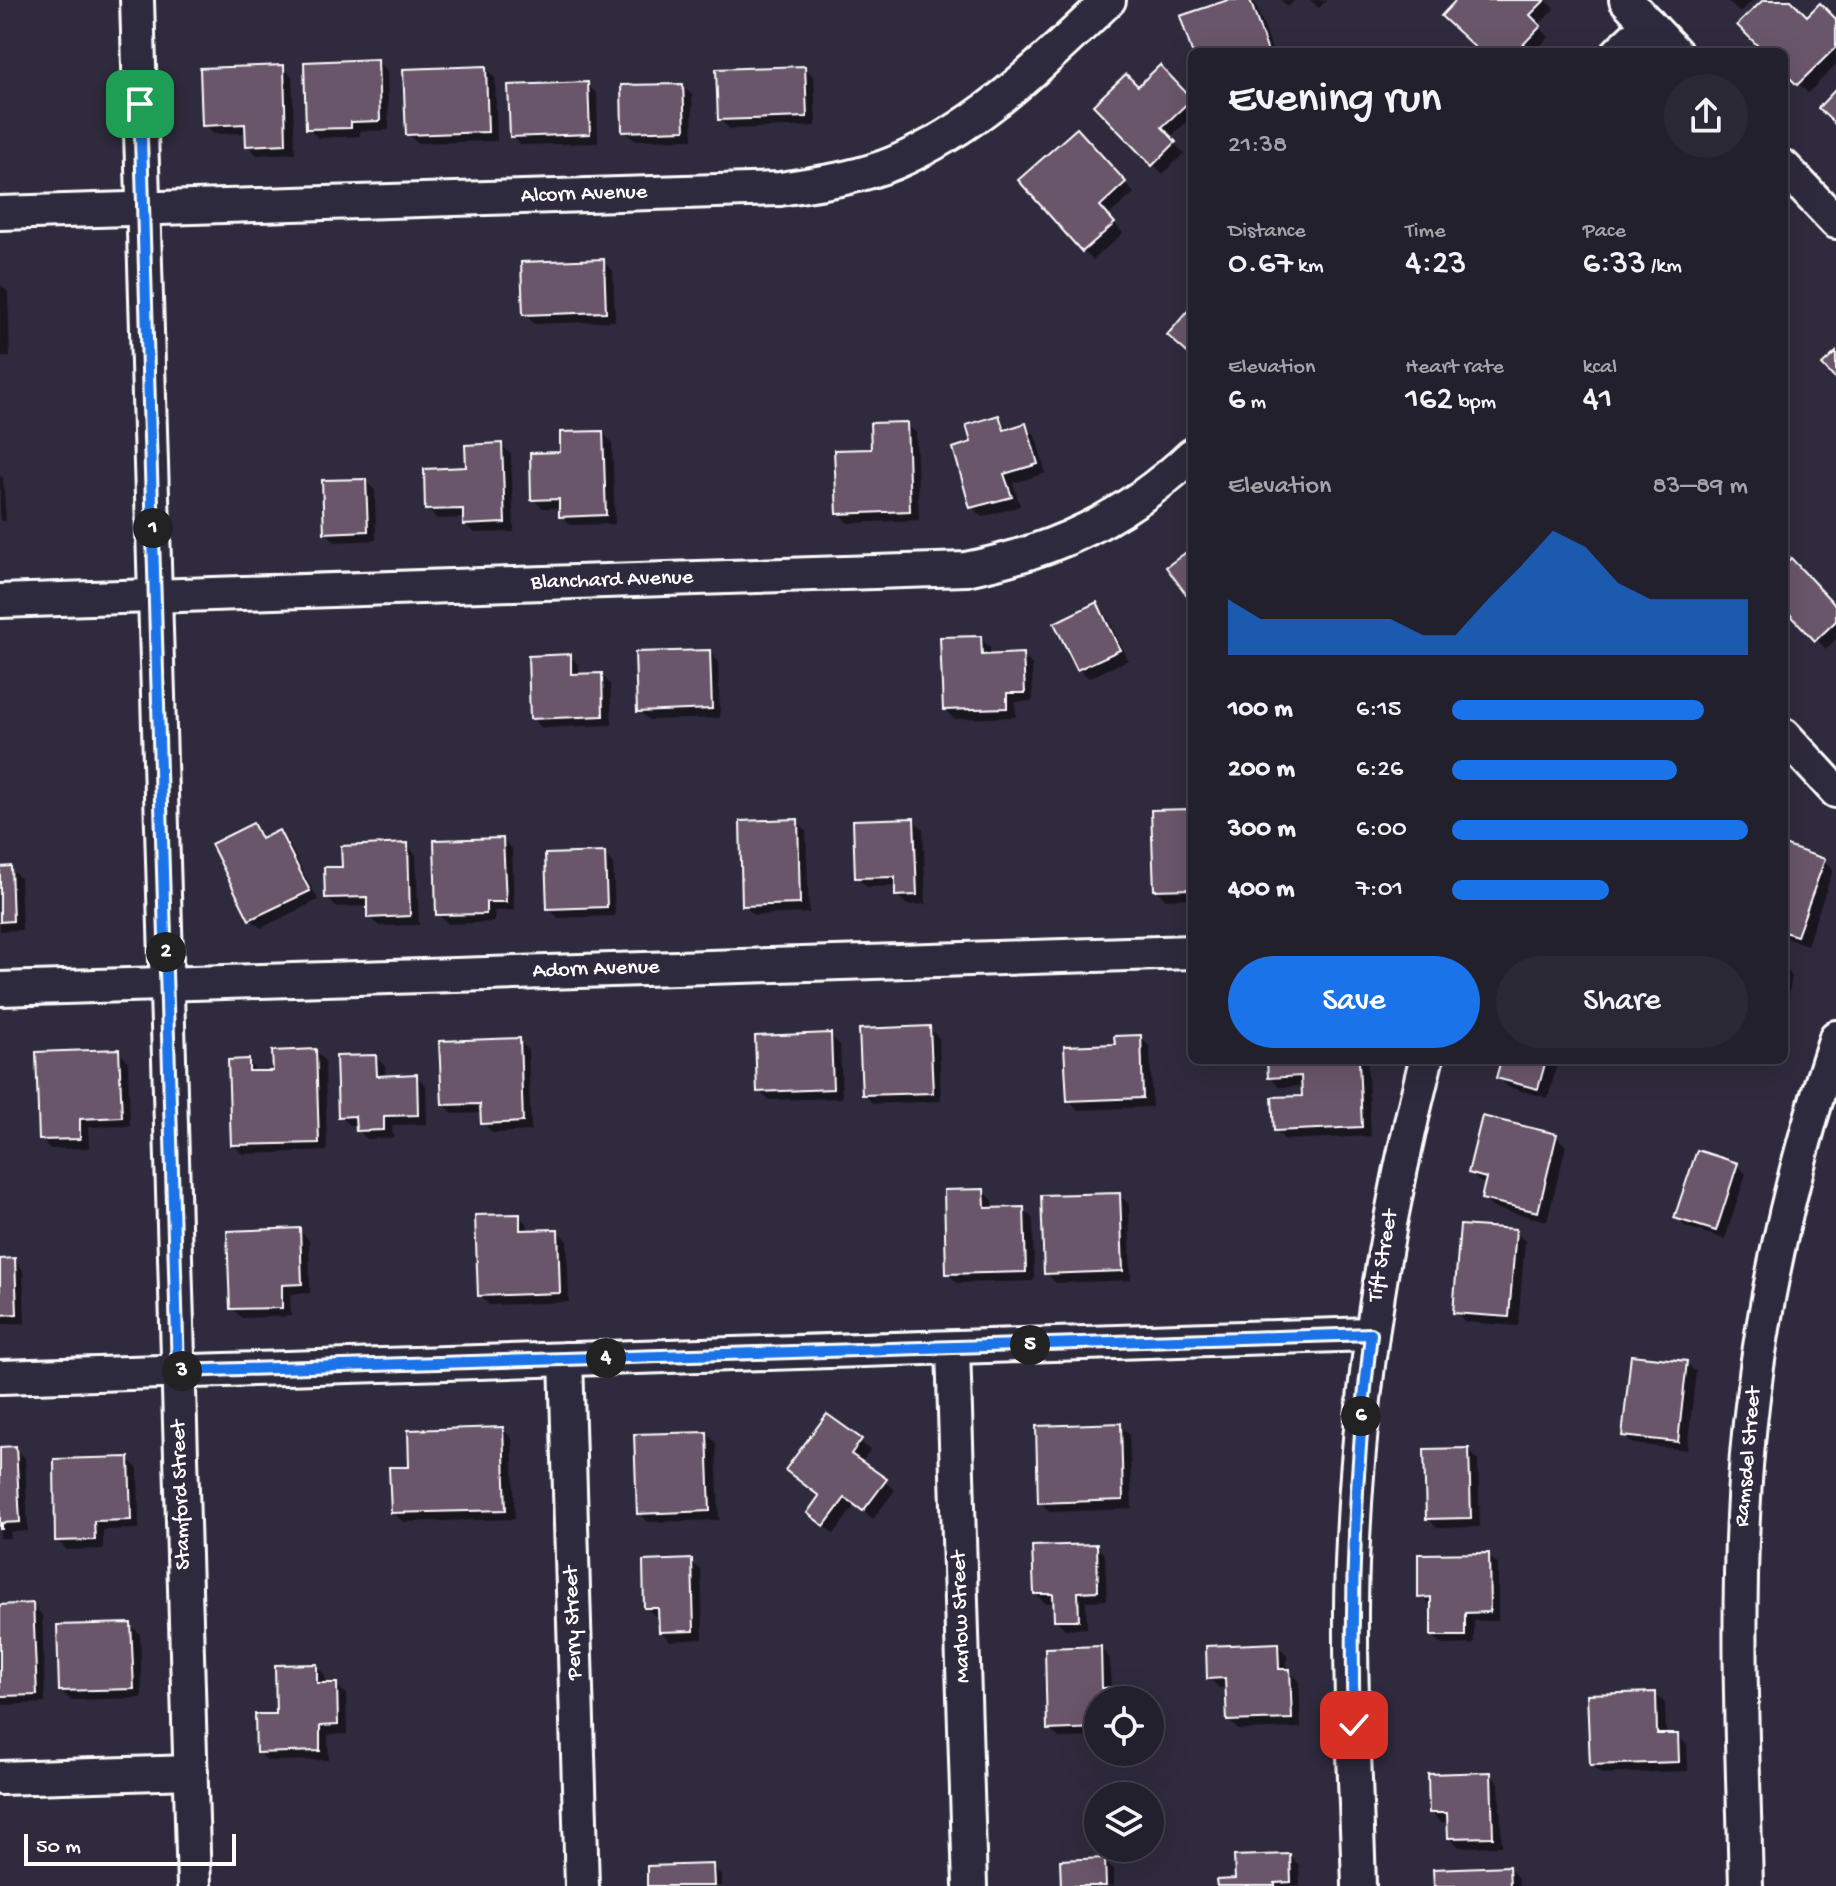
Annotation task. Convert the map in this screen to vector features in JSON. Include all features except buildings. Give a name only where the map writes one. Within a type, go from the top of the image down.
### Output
[{"type":"street","name":"Stamford Street","points":[[137,0],[194,1886]]},
{"type":"street","name":"Alcorn Avenue","points":[[0,213],[780,189],[840,180],[892,164],[953,135],[1008,95],[1109,0]]},
{"type":"street","points":[[1626,0],[1671,48]]},
{"type":"street","points":[[1623,48],[1649,24]]},
{"type":"street","points":[[1788,171],[1836,222]]},
{"type":"street","name":"Blanchard Avenue","points":[[0,601],[966,569],[1006,561],[1076,537],[1146,495],[1188,458]]},
{"type":"street","points":[[1788,739],[1836,791]]},
{"type":"street","name":"Adorn Avenue","points":[[0,989],[1188,952]]},
{"type":"street","name":"Ramsdel Street","points":[[1746,1886],[1739,1610],[1751,1418],[1764,1323],[1782,1228],[1797,1166],[1836,1037]]},
{"type":"street","name":"Tift Street","points":[[1359,1886],[1351,1644],[1352,1567],[1362,1412],[1385,1245],[1425,1064]]},
{"type":"street","points":[[0,1377],[1371,1334]]},
{"type":"street","name":"Marlow Street","points":[[953,1348],[970,1886]]},
{"type":"street","name":"Perry Street","points":[[566,1359],[582,1886]]},
{"type":"street","points":[[0,1778],[191,1772]]},
{"type":"route","points":[[140,104],[178,1371],[1371,1334],[1362,1412],[1352,1567],[1354,1725]]}]
